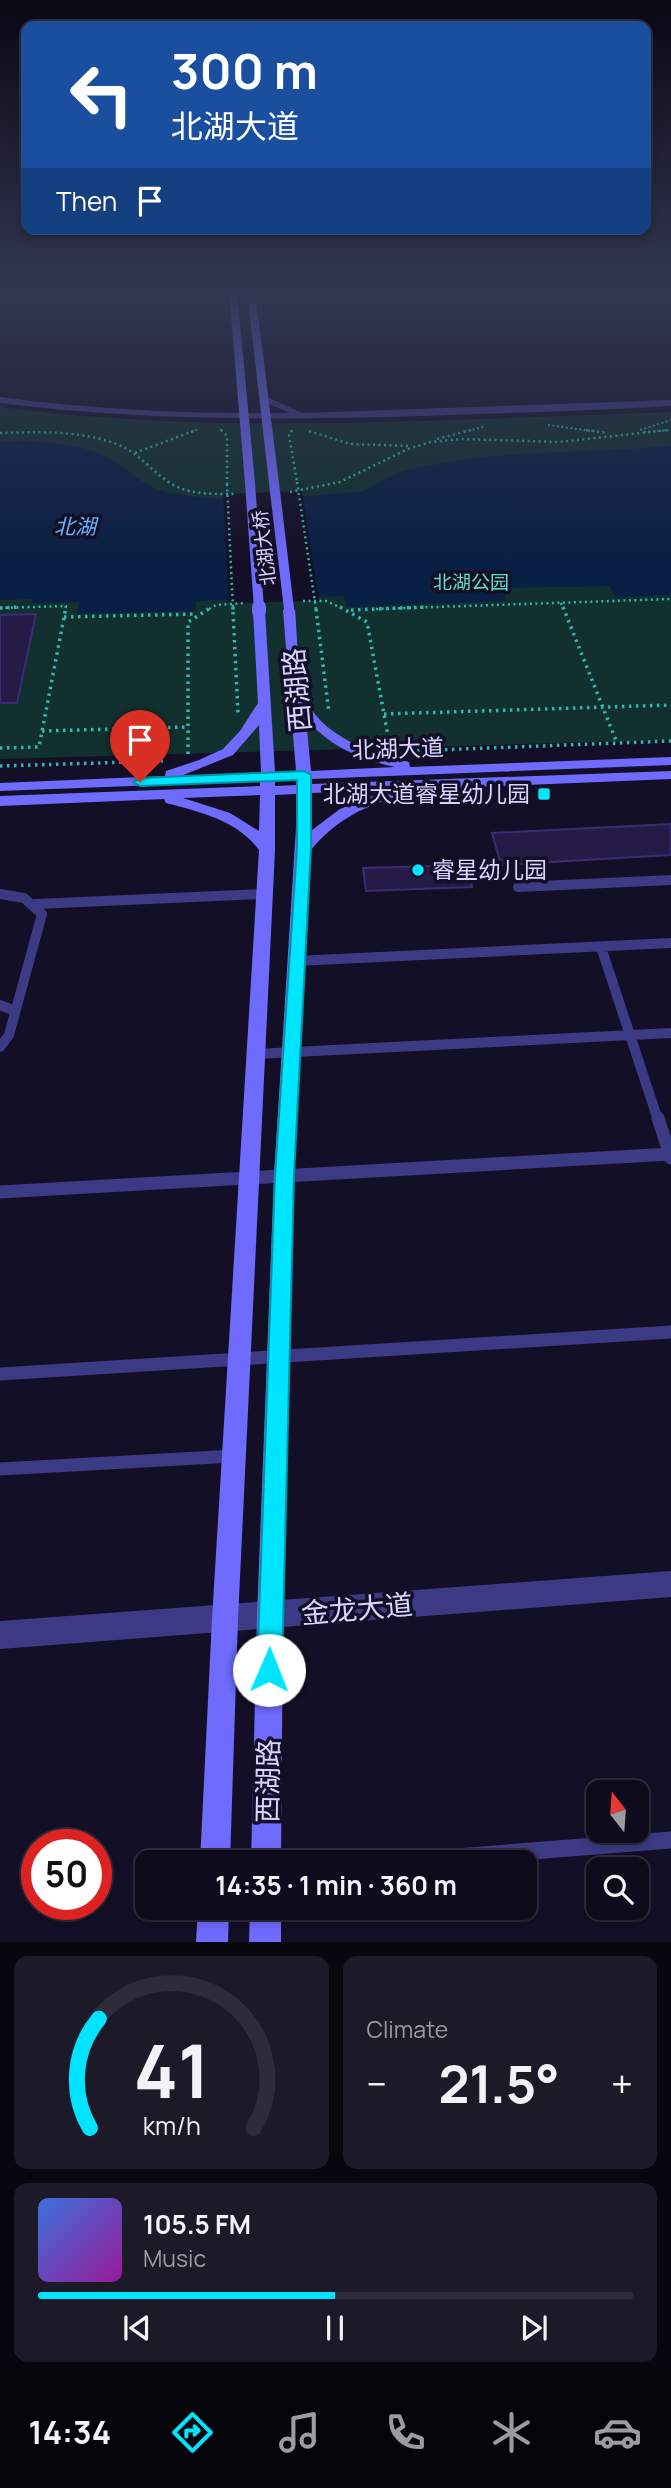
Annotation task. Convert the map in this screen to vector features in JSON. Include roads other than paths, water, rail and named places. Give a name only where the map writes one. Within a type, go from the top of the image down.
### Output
[{"type":"main road","points":[[237,431],[245,419],[241,382]]},
{"type":"main road","points":[[263,382],[270,434]]},
{"type":"main road","name":"北湖大桥","points":[[237,431],[250,483],[259,611]]},
{"type":"main road","name":"北湖大桥","points":[[270,434],[289,610]]},
{"type":"main road","name":"西湖路","points":[[266,1850],[270,1616],[285,1175],[290,1052],[304,848],[304,782],[289,610]]},
{"type":"main road","name":"西湖路","points":[[215,1850],[225,1619],[267,850],[268,784],[259,611]]},
{"type":"main road","points":[[298,699],[319,728],[356,751],[427,778]]},
{"type":"main road","points":[[140,789],[227,754],[248,733],[265,701]]},
{"type":"main road","name":"北湖大道","points":[[427,778],[671,761]]},
{"type":"main road","name":"北湖大道","points":[[0,801],[140,789],[304,782],[671,775]]},
{"type":"main road","points":[[304,848],[317,831],[343,812],[427,778]]},
{"type":"main road","name":"北湖大道","points":[[0,787],[140,789]]},
{"type":"main road","points":[[140,789],[222,815],[246,827],[259,838],[267,850]]},
{"type":"main road","points":[[212,1942],[213,1920]]},
{"type":"main road","points":[[265,1920],[265,1942]]},
{"type":"street","points":[[188,418],[215,412],[243,399]]},
{"type":"street","points":[[265,399],[308,417]]},
{"type":"street","points":[[0,402],[85,414],[245,419],[671,405]]},
{"type":"street","points":[[270,434],[308,417]]},
{"type":"street","points":[[188,418],[237,431]]},
{"type":"street","name":"金龙大道","points":[[0,1635],[671,1584]]},
{"type":"lane","points":[[517,887],[671,880]]},
{"type":"lane","points":[[0,894],[9,894],[36,904],[264,894]]},
{"type":"lane","points":[[0,1047],[9,1035],[42,914],[36,904]]},
{"type":"lane","points":[[296,961],[671,943]]},
{"type":"lane","points":[[0,1192],[671,1155],[601,947]]},
{"type":"lane","points":[[0,1005],[15,1011]]},
{"type":"lane","points":[[255,1054],[671,1033]]},
{"type":"lane","points":[[0,1374],[671,1332]]},
{"type":"lane","points":[[0,1469],[234,1455]]},
{"type":"lane","points":[[537,1851],[671,1840]]},
{"type":"water","name":"北湖","points":[[29,441],[89,450],[114,461],[157,489],[177,494],[229,499],[361,492],[404,471],[470,459],[671,446],[671,595],[616,598],[610,586],[502,588],[506,601],[347,607],[344,596],[196,601],[195,611],[77,614],[79,602],[32,603],[32,599],[0,600],[0,442]]},
{"type":"place","name":"北湖大道睿星幼儿园","points":[[544,794]]},
{"type":"place","name":"睿星幼儿园","points":[[418,870]]},
{"type":"park label","name":"北湖公园","points":[[471,582]]}]
